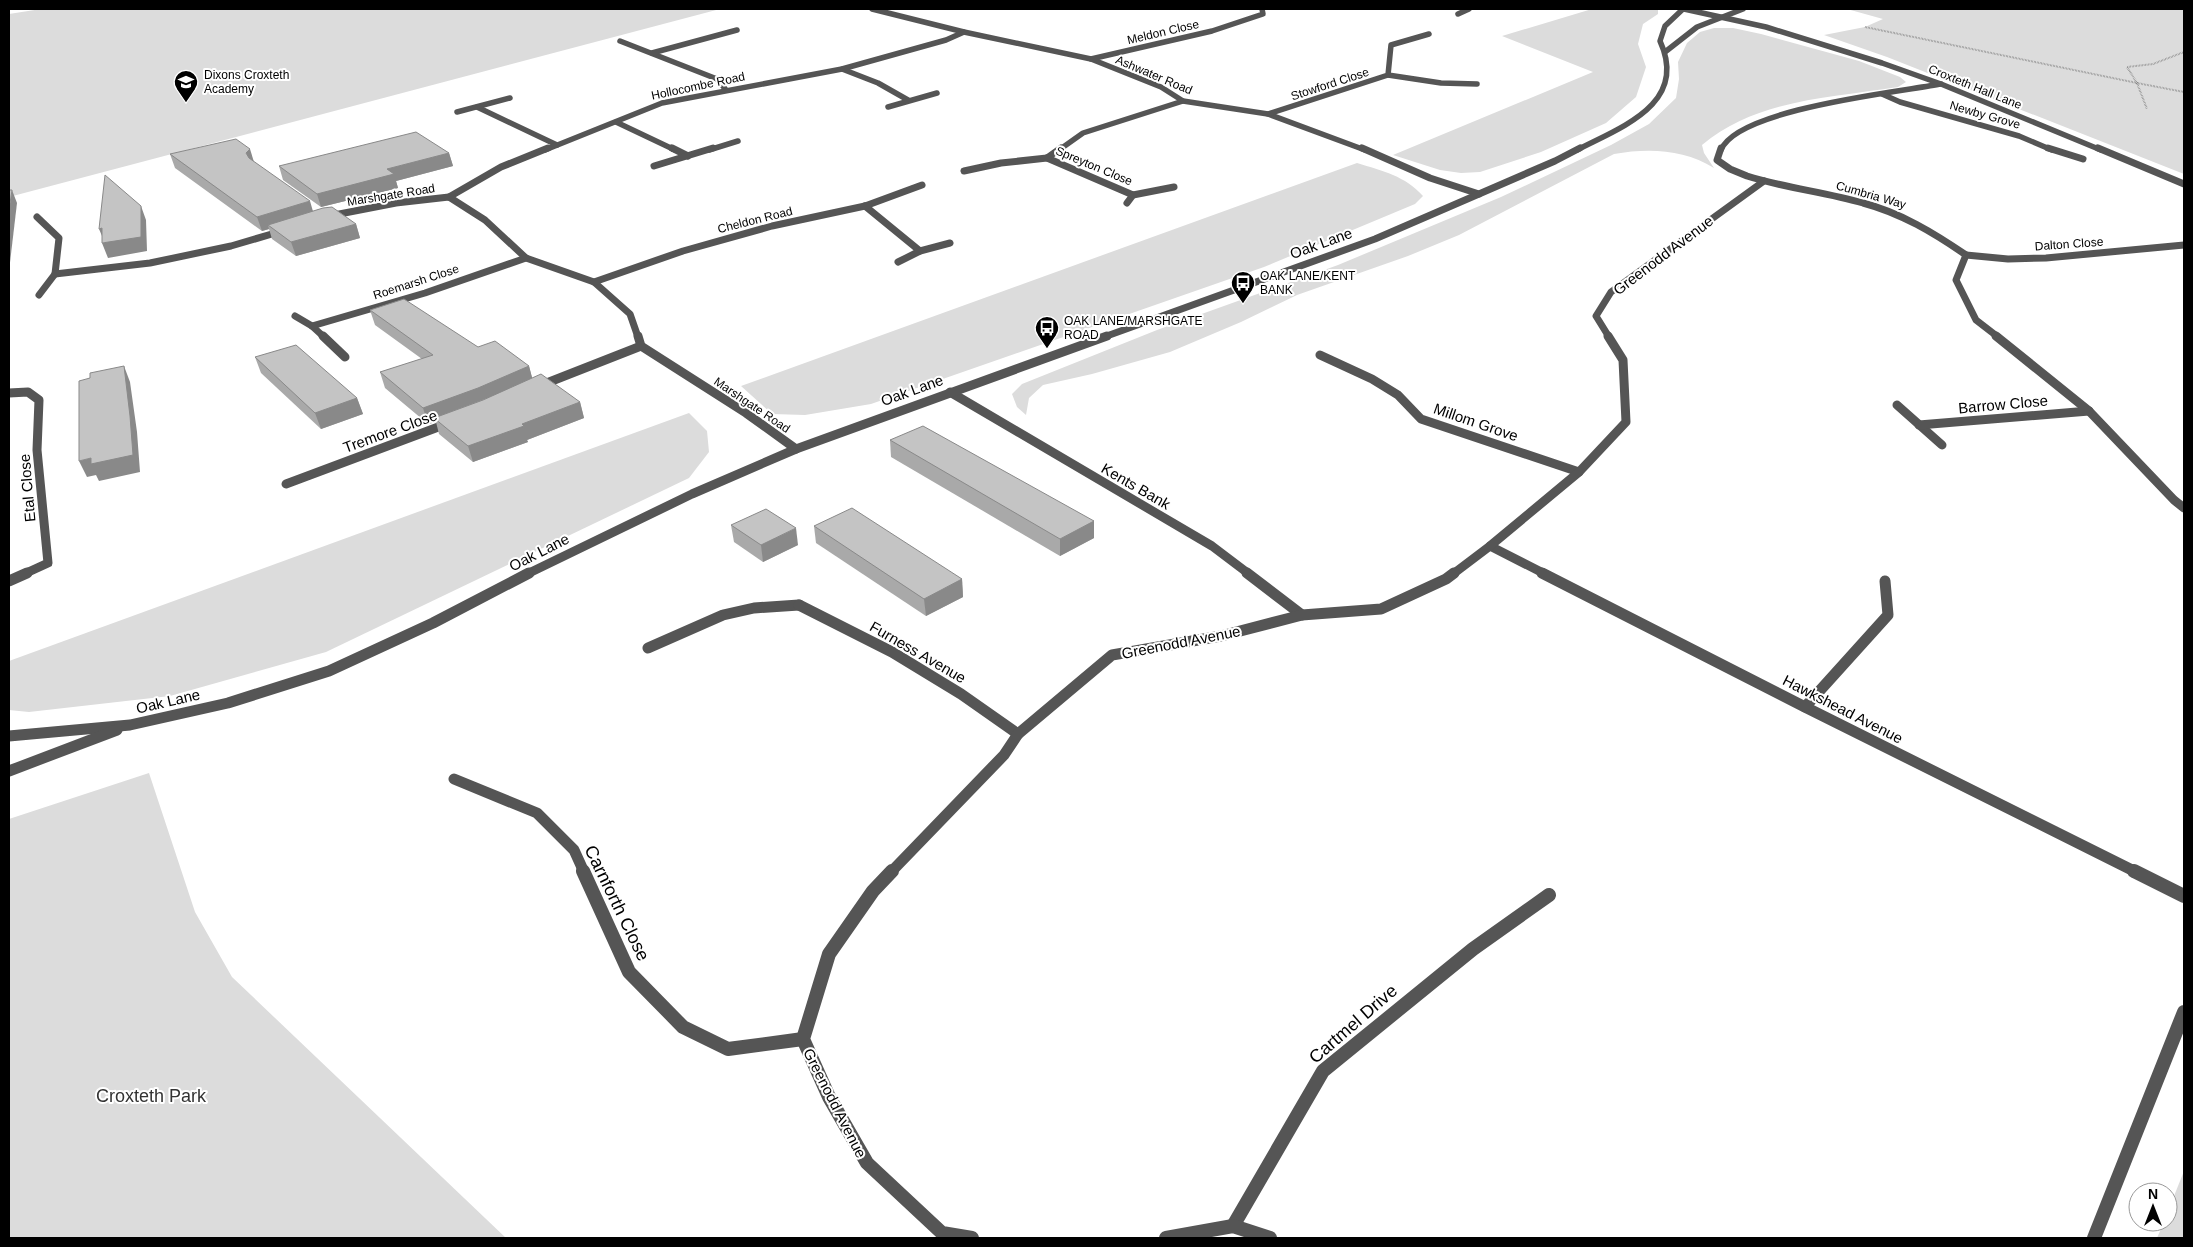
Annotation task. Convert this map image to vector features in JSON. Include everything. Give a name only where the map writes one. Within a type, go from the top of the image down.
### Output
[{"type":"street","name":"Ashwater Road","points":[[872,9],[964,32],[1091,59],[1161,87],[1183,101],[1268,114],[1377,154],[1430,178],[1479,194]]},
{"type":"street","name":"Meldon Close","points":[[1091,59],[1212,30],[1263,14],[1262,9]]},
{"type":"street","points":[[1458,14],[1469,9]]},
{"type":"street","name":"Croxteth Hall Lane","points":[[1684,9],[1753,23]]},
{"type":"street","name":"Oak Lane","points":[[9,736],[130,725],[228,703],[328,671],[433,623],[582,546],[692,494],[796,449],[1330,256],[1375,239],[1479,194],[1581,148],[1637,119],[1652,106],[1664,89],[1667,68],[1665,52],[1660,41],[1665,26],[1684,9]]},
{"type":"street","name":"Croxteth Hall Lane","points":[[1711,9],[1836,48],[1941,84],[2184,184]]},
{"type":"street","points":[[1665,52],[1697,27],[1743,9]]},
{"type":"street","points":[[652,53],[737,30]]},
{"type":"street","name":"Hollocombe Road","points":[[449,197],[501,167],[662,103],[842,70],[946,40],[964,32]]},
{"type":"street","name":"Stowford Close","points":[[1268,114],[1388,76],[1391,45],[1429,34]]},
{"type":"street","points":[[620,40],[717,79],[726,90]]},
{"type":"street","points":[[842,70],[878,84],[908,100]]},
{"type":"street","points":[[1388,76],[1441,83],[1477,84]]},
{"type":"street","name":"Cumbria Way","points":[[1941,84],[1788,111],[1756,122],[1724,142],[1717,160],[1727,168],[1764,181],[1862,202],[1905,216],[1938,235],[1966,255]]},
{"type":"street","points":[[888,107],[937,93]]},
{"type":"street","name":"Newby Grove","points":[[1881,94],[1900,102],[2019,136],[2040,146],[2083,159]]},
{"type":"street","points":[[457,112],[510,98]]},
{"type":"street","points":[[964,171],[1001,163],[1047,158],[1083,133],[1183,101]]},
{"type":"street","points":[[478,106],[557,145]]},
{"type":"street","points":[[616,122],[688,156]]},
{"type":"street","points":[[654,166],[738,141]]},
{"type":"street","name":"Spreyton Close","points":[[1047,158],[1133,195],[1174,187]]},
{"type":"street","name":"Greenodd Avenue","points":[[972,1238],[942,1233],[867,1163],[829,1096],[802,1039],[830,954],[873,891],[1004,755],[1018,734],[1112,655],[1221,636],[1302,615],[1381,609],[1446,580],[1490,546],[1579,472],[1626,422],[1623,360],[1596,316],[1610,292],[1764,181]]},
{"type":"street","name":"Cheldon Road","points":[[594,282],[710,243],[772,226],[865,206],[922,185]]},
{"type":"street","name":"Spreyton Close","points":[[1127,203],[1133,195]]},
{"type":"street","name":"Marshgate Road","points":[[318,212],[326,217],[396,203],[449,197],[486,220],[526,258],[594,282],[630,314],[641,346],[746,412],[796,449]]},
{"type":"street","points":[[865,206],[920,251]]},
{"type":"street","points":[[37,216],[59,238],[55,274],[39,295]]},
{"type":"street","points":[[55,274],[150,263],[231,246],[288,229]]},
{"type":"street","points":[[898,262],[920,251],[950,243]]},
{"type":"street","name":"Dalton Close","points":[[1966,255],[2008,259],[2046,258],[2184,245]]},
{"type":"street","points":[[2174,247],[2184,252]]},
{"type":"street","points":[[1966,255],[1956,280],[1976,320],[2090,411],[2174,500],[2184,508]]},
{"type":"street","name":"Roemarsh Close","points":[[312,326],[425,293],[526,258]]},
{"type":"street","points":[[295,316],[312,326],[345,357]]},
{"type":"street","points":[[529,390],[641,346]]},
{"type":"street","name":"Millom Grove","points":[[1320,355],[1398,395],[1421,418],[1579,472]]},
{"type":"street","name":"Etal Close","points":[[9,393],[28,392],[39,400],[37,450],[48,563],[9,581]]},
{"type":"street","name":"Kents Bank","points":[[950,392],[1212,546],[1302,615]]},
{"type":"street","points":[[1897,405],[1942,445]]},
{"type":"street","name":"Barrow Close","points":[[1919,425],[2090,411]]},
{"type":"street","name":"Tremore Close","points":[[286,484],[458,420]]},
{"type":"street","name":"Hawkshead Avenue","points":[[1490,546],[1805,707],[2184,896]]},
{"type":"street","points":[[1805,707],[1888,615],[1885,581]]},
{"type":"street","name":"Furness Avenue","points":[[648,648],[723,615],[754,608],[799,605],[892,652],[960,694],[1018,734]]},
{"type":"street","name":"Oak Lane","points":[[9,771],[130,725]]},
{"type":"street","name":"Carnforth Close","points":[[454,779],[537,813],[574,850],[629,972],[684,1027],[728,1049],[802,1039]]},
{"type":"street","name":"Cartmel Drive","points":[[1232,1226],[1323,1071],[1473,949],[1549,895]]},
{"type":"street","points":[[2094,1238],[2184,1012]]},
{"type":"street","points":[[1166,1238],[1232,1226],[1270,1238]]},
{"type":"path","points":[[1865,27],[2184,92]]},
{"type":"path","points":[[2147,109],[2137,83],[2127,67],[2153,64],[2184,52]]},
{"type":"green space","name":"Dixons Croxteth Academy","points":[[41,9],[720,9],[9,197],[9,14]]},
{"type":"green space","points":[[1592,9],[1658,9],[1658,14],[1643,24],[1638,44],[1646,67],[1636,97],[1606,123],[1541,152],[1480,172],[1461,173],[1440,170],[1393,155],[1593,72],[1502,36]]},
{"type":"green space","points":[[1847,9],[2184,9],[2184,174],[1887,57],[1824,35],[1865,27],[1883,19]]},
{"type":"green space","points":[[1714,28],[1733,28],[1761,34],[1859,61],[1900,77],[1906,82],[1898,87],[1795,103],[1770,109],[1746,118],[1723,130],[1702,145],[1704,153],[1714,168],[1690,157],[1666,152],[1640,151],[1614,154],[1459,235],[1408,256],[1297,295],[1241,322],[1170,352],[1092,374],[1043,385],[1029,398],[1026,415],[1017,407],[1012,394],[1022,384],[1157,330],[1338,265],[1501,197],[1611,145],[1649,124],[1676,98],[1679,79],[1678,62],[1687,43],[1700,32]]},
{"type":"green space","points":[[1357,163],[1401,179],[1423,196],[1415,204],[1264,267],[871,404],[805,415],[772,414],[741,386]]},
{"type":"green space","points":[[689,413],[707,431],[709,452],[689,478],[326,652],[170,696],[29,712],[9,710],[9,661]]},
{"type":"green space","name":"Croxteth Park","points":[[149,773],[195,912],[232,977],[506,1238],[9,1238],[9,819]]},
{"type":"green space","points":[[2184,1171],[2184,1238],[2157,1238],[2160,1232],[2178,1232],[2178,1186]]},
{"type":"building","points":[[416,132],[449,153],[387,169],[394,174],[317,194],[279,166]]},
{"type":"building","points":[[236,139],[250,149],[246,153],[249,158],[310,201],[257,217],[170,154]]},
{"type":"building","points":[[105,175],[141,206],[141,237],[102,243],[102,228],[99,229]]},
{"type":"building","points":[[9,190],[12,190],[9,210]]},
{"type":"building","points":[[332,207],[356,224],[291,242],[268,225],[323,208]]},
{"type":"building","points":[[404,299],[478,347],[495,341],[529,366],[478,388],[423,408],[380,372],[433,355],[370,310]]},
{"type":"building","points":[[296,345],[357,398],[315,413],[255,357]]},
{"type":"building","points":[[124,366],[133,455],[91,464],[91,458],[79,461],[79,381],[90,378],[90,373]]},
{"type":"building","points":[[541,374],[580,402],[522,424],[524,426],[468,446],[434,418],[483,400]]},
{"type":"building","points":[[923,426],[1094,521],[1060,539],[890,440]]},
{"type":"building","points":[[852,508],[962,579],[924,599],[814,526]]},
{"type":"building","points":[[766,509],[796,528],[761,545],[731,525]]},
{"type":"place","name":"Dixons Croxteth Academy","points":[[186,103]]},
{"type":"place","name":"OAK LANE/KENT BANK","points":[[1243,304]]},
{"type":"place","name":"OAK LANE/MARSHGATE ROAD","points":[[1047,349]]}]
